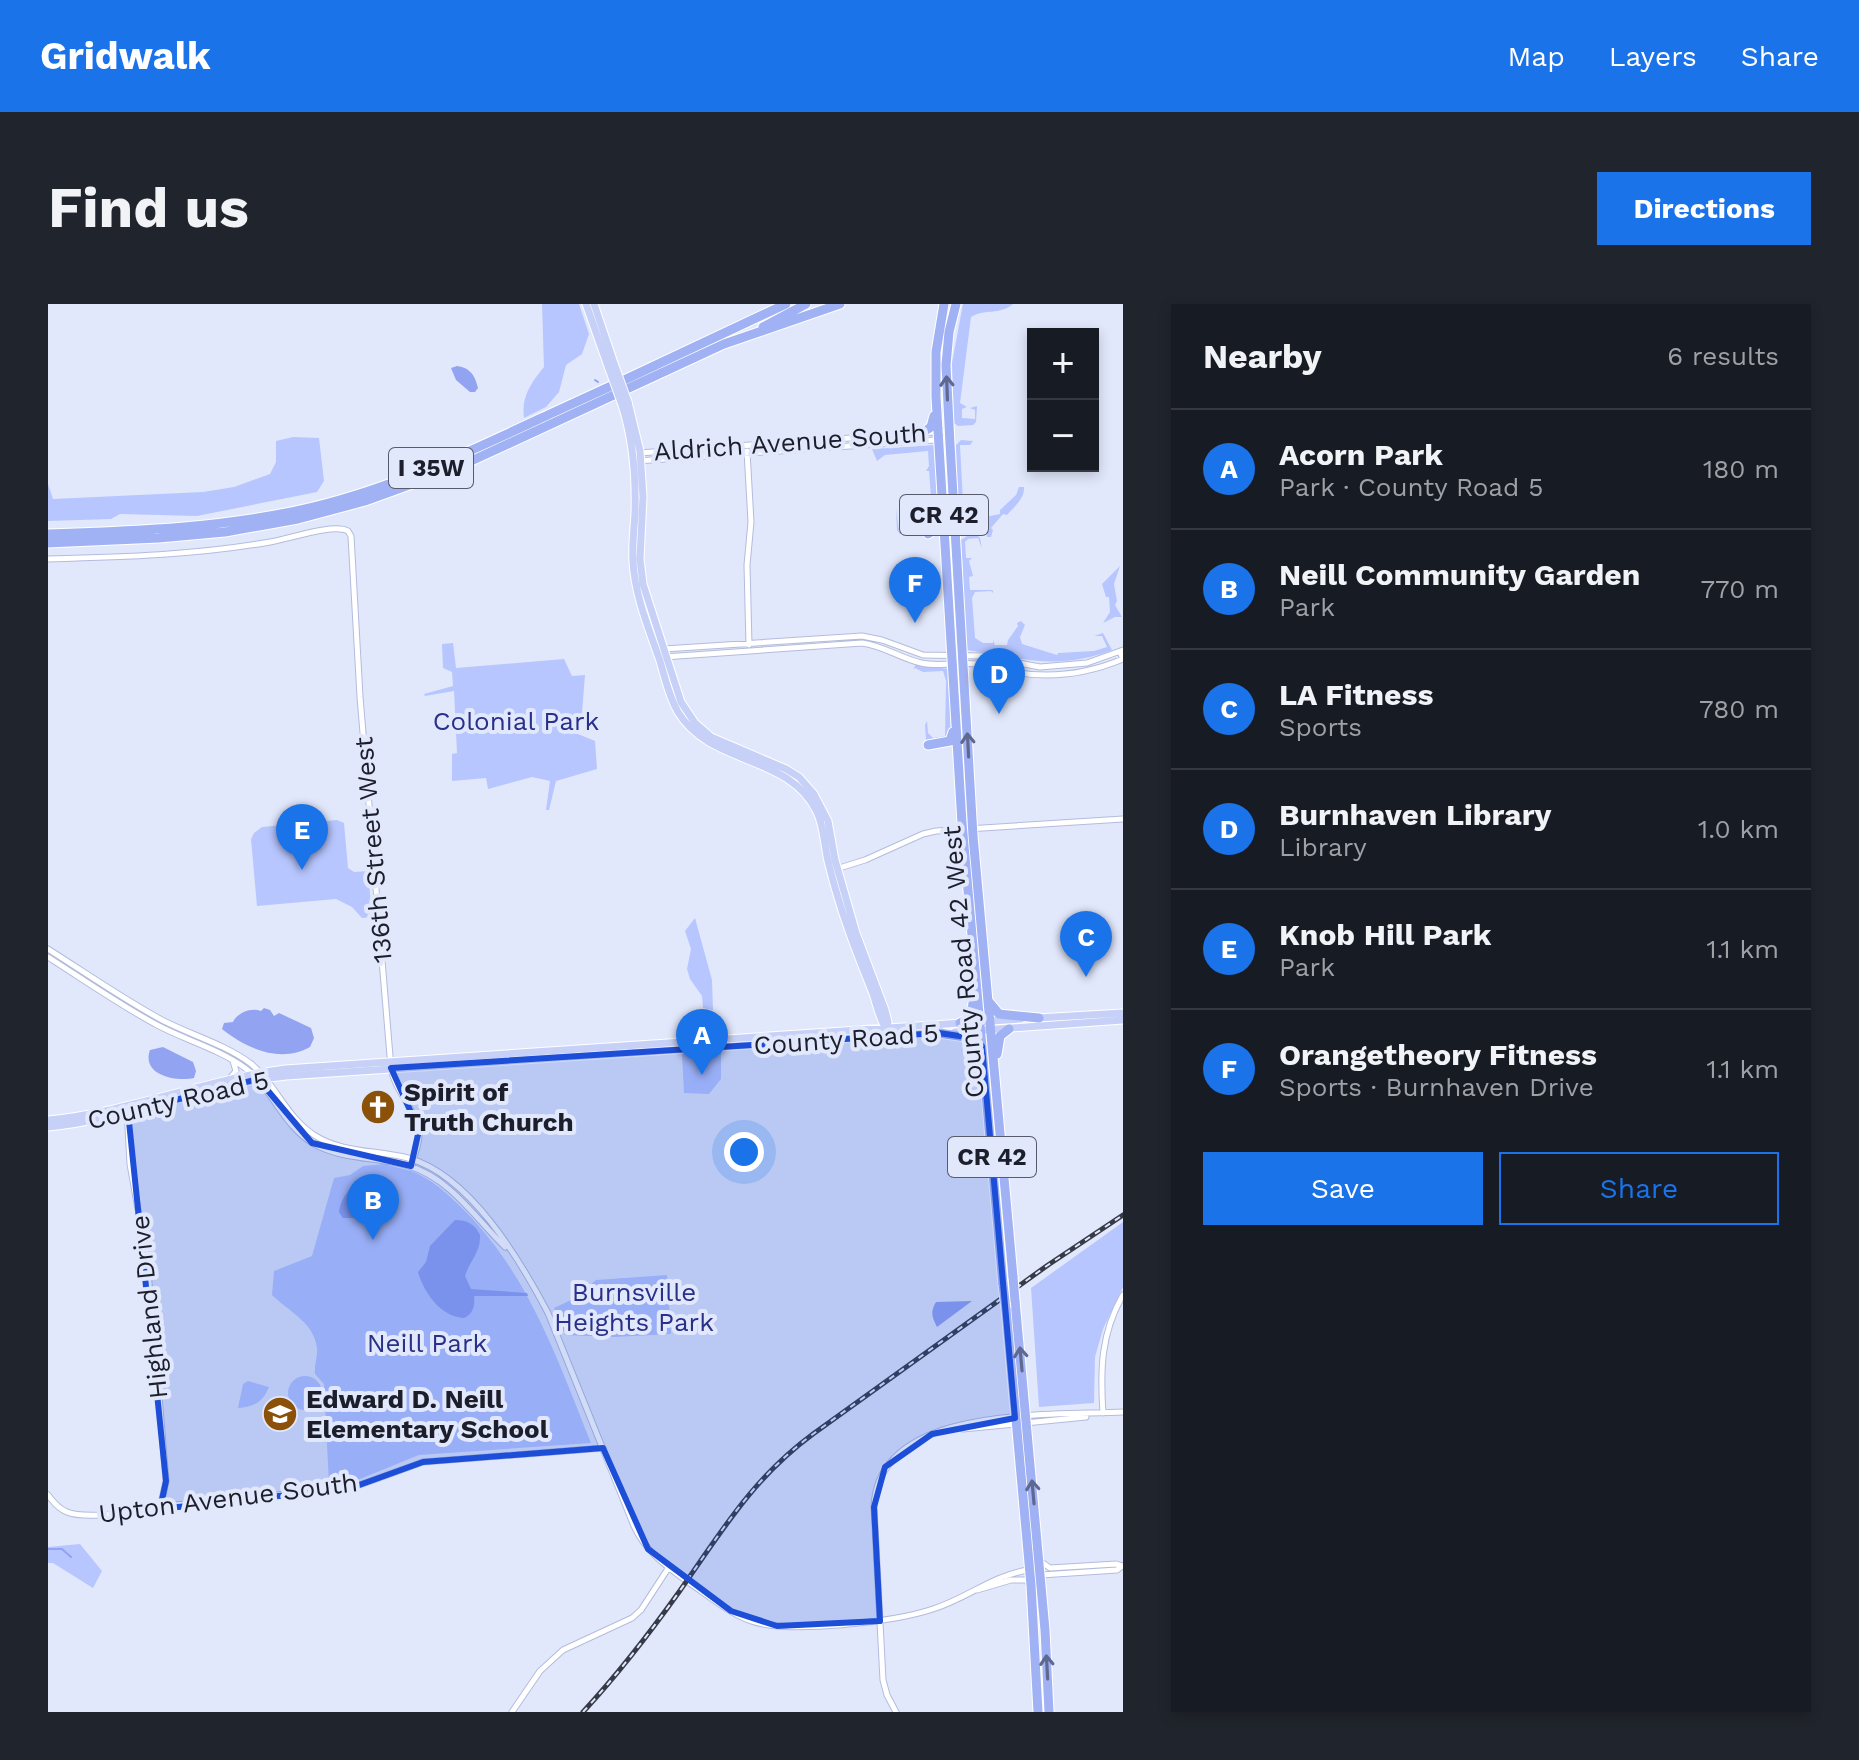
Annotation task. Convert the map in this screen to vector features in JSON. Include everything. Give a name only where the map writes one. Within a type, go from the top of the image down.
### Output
[{"type":"highway","name":"I 35W","points":[[48,534],[211,525],[280,514],[350,497],[459,456],[786,304]]},
{"type":"highway","name":"I 35W","points":[[48,543],[225,532],[353,505],[456,468],[754,333],[806,304]]},
{"type":"highway","points":[[754,333],[840,304]]},
{"type":"highway","name":"County Road 42 West","points":[[944,304],[936,377],[944,435],[975,976],[995,1074],[1004,1227],[1003,1284],[1041,1575],[1049,1712]]},
{"type":"highway","name":"County Road 42 West","points":[[942,489],[946,365],[956,304]]},
{"type":"highway","points":[[922,433],[929,430],[934,419],[936,377]]},
{"type":"highway","points":[[942,489],[950,533]]},
{"type":"highway","points":[[928,534],[940,522],[942,489]]},
{"type":"highway","name":"County Road 42 West","points":[[950,533],[958,575],[958,659],[954,681],[958,759],[988,1001],[982,1046],[992,1157],[1013,1277],[1038,1712]]},
{"type":"highway","points":[[954,681],[952,739],[928,745],[951,747],[958,759]]},
{"type":"highway","points":[[960,1023],[972,1015],[975,976]]},
{"type":"highway","points":[[988,1001],[999,1014],[1039,1018]]},
{"type":"highway","points":[[995,1074],[999,1038],[1009,1029]]},
{"type":"highway","points":[[939,1033],[973,1038],[982,1046]]},
{"type":"highway","points":[[1025,1524],[1034,1567],[1041,1575]]},
{"type":"highway","points":[[1029,1570],[1036,1579],[1045,1630]]},
{"type":"main road","points":[[586,304],[625,404],[636,457],[634,573],[661,653],[674,704],[694,732],[719,749],[782,775],[808,798],[821,823],[834,870],[881,999],[888,1032]]},
{"type":"main road","points":[[594,304],[612,367]]},
{"type":"main road","name":"County Road 5","points":[[888,1032],[939,1033],[1039,1018],[1123,1013]]},
{"type":"main road","name":"County Road 5","points":[[48,1127],[259,1076],[888,1032],[960,1023],[1009,1029],[1123,1020]]},
{"type":"main road","name":"County Road 5","points":[[48,1120],[127,1109],[231,1077],[280,1076],[391,1065]]},
{"type":"street","name":"Aldrich Avenue South","points":[[747,449],[922,433],[944,435]]},
{"type":"street","name":"Aldrich Avenue South","points":[[636,457],[944,435]]},
{"type":"street","points":[[747,449],[751,522],[747,565],[749,647]]},
{"type":"street","name":"136th Street West","points":[[48,559],[196,553],[343,528],[351,536],[360,697],[391,1065],[395,1081],[419,1130],[412,1163]]},
{"type":"street","points":[[661,653],[862,636],[923,655],[958,659],[1025,674],[1056,675],[1089,671],[1123,659],[1122,651],[1087,663],[1055,667],[1025,666],[981,656],[958,659]]},
{"type":"street","points":[[834,870],[923,834],[1123,819]]},
{"type":"street","points":[[48,949],[162,1020],[237,1055],[275,1089],[295,1124]]},
{"type":"street","points":[[48,957],[156,1024],[233,1060],[259,1076],[295,1124],[328,1143],[412,1163],[451,1189],[515,1257],[548,1313],[639,1536],[653,1555],[731,1611],[751,1621],[777,1626],[880,1621],[933,1609],[976,1590],[1017,1579],[1026,1580],[1031,1585]]},
{"type":"street","points":[[231,1077],[236,1071],[233,1060]]},
{"type":"street","points":[[275,1089],[280,1076]]},
{"type":"street","name":"Highland Drive","points":[[127,1109],[130,1164],[147,1260],[160,1408],[166,1481],[160,1509]]},
{"type":"street","points":[[1103,1413],[1102,1354],[1109,1325],[1123,1295]]},
{"type":"street","points":[[896,1712],[883,1680],[874,1507],[876,1484],[885,1467],[898,1453],[932,1434],[962,1423],[1123,1412]]},
{"type":"street","name":"Upton Avenue South","points":[[48,1495],[63,1511],[77,1515],[160,1509],[351,1488],[423,1462],[603,1448]]},
{"type":"street","points":[[1039,1560],[1050,1568],[1122,1566]]},
{"type":"street","points":[[1041,1575],[1117,1570],[1122,1566]]},
{"type":"street","points":[[512,1712],[540,1671],[563,1650],[632,1618],[641,1610],[669,1567]]},
{"type":"street","points":[[976,1590],[979,1585],[999,1577],[1029,1570]]},
{"type":"highlighted area","points":[[939,1033],[973,1038],[982,1046],[1015,1418],[932,1434],[885,1467],[874,1507],[880,1621],[777,1626],[731,1611],[648,1549],[603,1448],[423,1462],[351,1488],[160,1509],[166,1481],[128,1112],[258,1079],[312,1143],[411,1166],[419,1130],[391,1068]]},
{"type":"green space","points":[[542,304],[579,304],[589,334],[582,354],[566,365],[559,392],[546,407],[524,418],[528,391],[544,367]]},
{"type":"green space","points":[[963,304],[1013,304],[1002,310],[971,317],[960,403],[967,407],[962,409],[962,418],[975,419],[975,410],[970,408],[977,406],[976,422],[958,426],[954,423],[952,363]]},
{"type":"green space","points":[[293,437],[319,438],[324,481],[317,492],[197,516],[120,514],[111,519],[48,521],[48,484],[53,499],[203,492],[234,487],[270,474],[276,462],[276,441]]},
{"type":"green space","points":[[961,440],[973,441],[970,445],[960,445],[964,521],[970,522],[976,517],[974,525],[963,524],[958,517],[956,445]]},
{"type":"green space","points":[[935,445],[938,522],[926,532],[900,534],[897,530],[896,508],[899,532],[925,529],[932,525],[928,498],[931,497],[929,471],[926,471],[929,466],[928,451],[885,455],[877,461],[872,449]]},
{"type":"green space","points":[[1019,487],[1024,487],[1021,499],[1007,515],[1003,514],[991,528],[991,537],[987,537],[985,517],[1000,514]]},
{"type":"green space","points":[[977,535],[982,549],[978,538],[965,542],[966,558],[972,558],[969,561],[973,576],[969,577],[970,590],[992,590],[993,593],[975,592],[972,598],[975,638],[983,643],[993,643],[993,640],[995,645],[1007,645],[1017,623],[1021,621],[1025,625],[1020,637],[1022,644],[1057,655],[1094,651],[1107,647],[1102,636],[1094,636],[1103,633],[1112,650],[1074,660],[1039,661],[967,650],[961,540]]},
{"type":"green space","points":[[1120,566],[1114,584],[1115,605],[1122,617],[1103,623],[1110,612],[1109,597],[1106,597],[1102,584]]},
{"type":"green space","name":"Colonial Park","points":[[453,643],[456,668],[564,659],[572,676],[585,675],[582,713],[573,732],[595,741],[597,769],[556,781],[549,810],[546,810],[550,781],[532,777],[488,789],[486,778],[452,781],[452,754],[457,753],[454,691],[424,694],[453,686],[452,672],[443,668],[442,644]]},
{"type":"green space","points":[[916,664],[949,669],[951,738],[926,739],[927,721],[928,733],[933,738],[945,736],[946,681],[943,671],[913,670]]},
{"type":"green space","points":[[337,820],[344,823],[348,868],[354,872],[368,871],[372,917],[362,918],[352,907],[336,899],[257,906],[251,839],[254,833],[262,827]]},
{"type":"green space","points":[[695,918],[712,980],[713,1010],[703,1008],[702,996],[687,969],[691,949],[685,931]]},
{"type":"green space","points":[[721,1050],[721,1079],[709,1094],[684,1093],[682,1053]]},
{"type":"green space","name":"Neill Park","points":[[385,1164],[416,1173],[433,1183],[462,1208],[489,1238],[540,1322],[591,1443],[419,1455],[360,1479],[329,1484],[324,1384],[315,1374],[315,1339],[306,1324],[272,1295],[274,1271],[312,1256],[334,1178],[350,1175],[363,1166]]},
{"type":"green space","points":[[1123,1222],[1123,1287],[1103,1329],[1095,1357],[1094,1403],[1039,1407],[1031,1288]]},
{"type":"green space","name":"Burnsville Heights Park","points":[[667,1275],[671,1334],[615,1337],[565,1335],[554,1308],[573,1299],[596,1280]]},
{"type":"green space","points":[[305,1376],[317,1381],[322,1393],[317,1405],[305,1410],[293,1405],[288,1393],[293,1381]]},
{"type":"green space","points":[[248,1381],[269,1387],[257,1403],[238,1408],[243,1384]]},
{"type":"green space","points":[[80,1544],[102,1571],[93,1588],[53,1563],[48,1563],[48,1547]]},
{"type":"shaded area","points":[[457,366],[472,373],[478,388],[475,392],[470,392],[456,380],[451,368]]},
{"type":"shaded area","points":[[264,1008],[274,1016],[279,1013],[311,1028],[314,1038],[310,1047],[287,1054],[264,1052],[222,1029],[224,1023],[233,1022],[245,1012]]},
{"type":"shaded area","points":[[163,1047],[193,1062],[196,1071],[194,1078],[178,1079],[155,1071],[149,1059],[150,1050]]},
{"type":"shaded area","points":[[376,1177],[385,1181],[386,1194],[356,1218],[343,1218],[339,1212],[347,1193],[362,1181]]},
{"type":"shaded area","points":[[455,1220],[470,1223],[480,1235],[477,1251],[465,1276],[471,1289],[527,1293],[528,1296],[474,1296],[473,1308],[464,1318],[441,1309],[424,1288],[418,1272],[426,1262],[430,1246]]},
{"type":"shaded area","points":[[972,1301],[937,1327],[932,1314],[936,1302]]},
{"type":"waterway","points":[[48,1549],[62,1549],[71,1557]]},
{"type":"railway","points":[[583,1712],[645,1638],[739,1507],[791,1451],[1048,1265],[1123,1215]]},
{"type":"place","name":"Orangetheory Fitness","points":[[915,623]]},
{"type":"place","name":"Burnhaven Library","points":[[999,714]]},
{"type":"place","name":"Knob Hill Park","points":[[302,870]]},
{"type":"place","name":"LA Fitness","points":[[1086,977]]},
{"type":"place","name":"Acorn Park","points":[[702,1075]]},
{"type":"place","name":"Spirit of Truth Church","points":[[378,1107]]},
{"type":"place","name":"Neill Community Garden","points":[[373,1240]]},
{"type":"place","name":"Edward D. Neill Elementary School","points":[[280,1414]]}]
